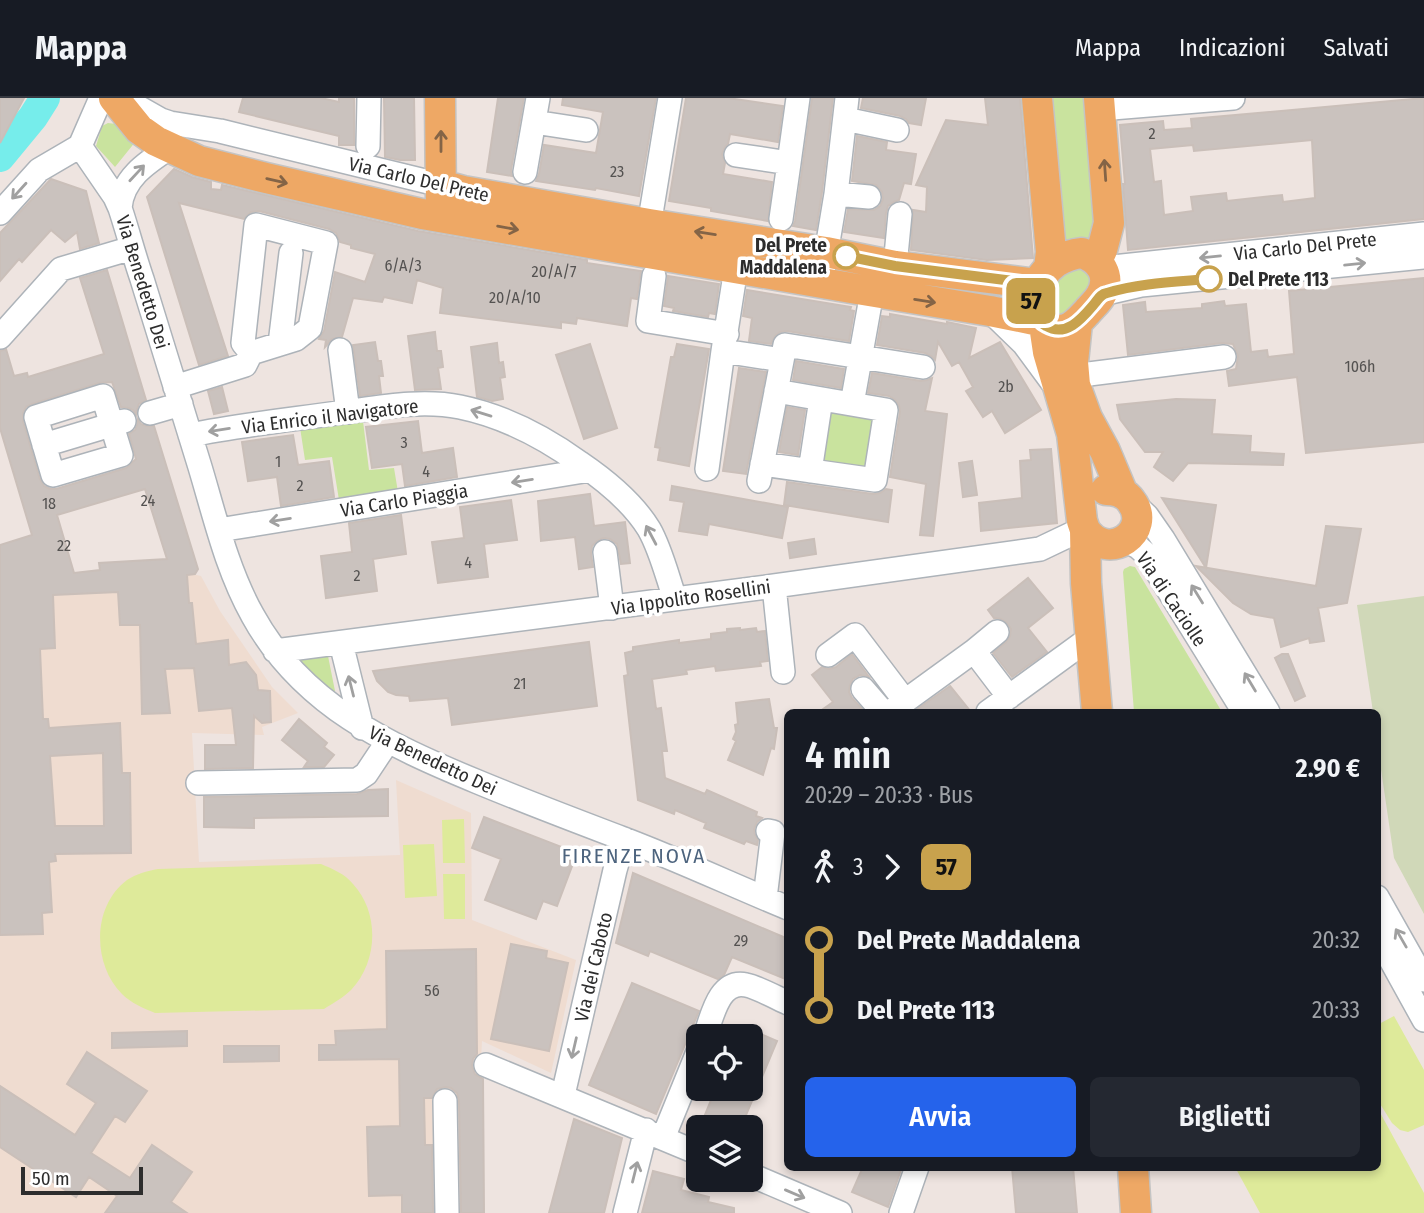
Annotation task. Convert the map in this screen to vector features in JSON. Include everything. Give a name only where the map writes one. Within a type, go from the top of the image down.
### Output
[{"type":"main road","points":[[114,98],[148,137],[180,142]]},
{"type":"main road","points":[[431,215],[441,185],[440,98]]},
{"type":"main road","points":[[1037,98],[1051,252],[1043,276],[1032,294],[1032,310],[1041,323],[1048,352],[1105,451],[1136,510],[1137,519],[1131,535],[1119,543],[1086,586]]},
{"type":"main road","points":[[1097,709],[1086,586],[1084,524],[1067,385],[1077,323],[1101,275],[1109,223],[1100,103]]},
{"type":"main road","name":"Via Carlo Del Prete","points":[[180,142],[211,164],[431,215],[990,311],[1041,323],[1052,329],[1061,330],[1077,323]]},
{"type":"main road","name":"Via Carlo Del Prete","points":[[441,185],[649,251],[826,252],[895,266],[1043,276],[1064,257],[1082,253],[1090,256],[1101,275]]},
{"type":"main road","points":[[1119,543],[1100,543],[1089,536],[1084,524],[1087,503],[1096,494],[1110,490],[1128,498]]},
{"type":"main road","points":[[1133,1171],[1136,1213]]},
{"type":"street","points":[[0,213],[39,170],[80,146],[101,98]]},
{"type":"street","points":[[118,203],[123,191],[144,165],[180,142],[170,123],[122,98]]},
{"type":"street","points":[[368,146],[369,98]]},
{"type":"street","points":[[525,172],[538,98]]},
{"type":"street","points":[[670,98],[649,251],[648,321],[782,360]]},
{"type":"street","points":[[781,219],[798,98]]},
{"type":"street","points":[[1100,103],[1233,98]]},
{"type":"street","points":[[821,283],[836,194],[846,108],[897,130]]},
{"type":"street","points":[[534,122],[586,130]]},
{"type":"street","name":"Via Carlo Del Prete","points":[[180,142],[220,131],[441,185]]},
{"type":"street","name":"Via Benedetto Dei","points":[[80,146],[118,203],[232,569],[247,606],[275,651],[319,696],[362,728],[414,755],[784,906]]},
{"type":"street","points":[[736,155],[789,163]]},
{"type":"street","points":[[836,194],[869,197]]},
{"type":"street","points":[[895,266],[900,214]]},
{"type":"street","points":[[1109,223],[1113,241],[1120,254],[1135,265]]},
{"type":"street","points":[[256,225],[326,243],[310,328],[296,339],[251,353],[243,344],[256,225]]},
{"type":"street","name":"Via Carlo Del Prete","points":[[1101,275],[1113,267],[1424,234]]},
{"type":"street","points":[[0,337],[61,268],[132,248]]},
{"type":"street","points":[[280,344],[290,253]]},
{"type":"street","name":"Via Carlo Del Prete","points":[[1101,275],[1140,285],[1424,257]]},
{"type":"street","points":[[707,469],[736,268]]},
{"type":"street","points":[[852,404],[872,292]]},
{"type":"street","points":[[990,311],[1067,385],[1224,357]]},
{"type":"street","points":[[776,391],[886,410],[875,480],[810,471],[761,472],[776,391],[785,345],[923,367]]},
{"type":"street","points":[[340,350],[348,412]]},
{"type":"street","points":[[150,413],[178,396],[246,365],[251,353]]},
{"type":"street","points":[[103,396],[117,423],[121,455],[53,475],[36,417],[103,396]]},
{"type":"street","points":[[810,471],[821,399]]},
{"type":"street","name":"Via Enrico il Navigatore","points":[[190,435],[403,405],[436,404],[481,412],[517,425],[559,448],[590,470],[626,502],[649,530],[675,599]]},
{"type":"street","points":[[71,406],[90,464]]},
{"type":"street","points":[[44,445],[117,423]]},
{"type":"street","points":[[1075,465],[1105,451]]},
{"type":"street","name":"Via Carlo Piaggia","points":[[219,530],[590,470]]},
{"type":"street","points":[[1128,498],[1147,516],[1160,535],[1223,658]]},
{"type":"street","name":"Via Ippolito Rosellini","points":[[275,651],[1040,549],[1084,524]]},
{"type":"street","name":"Via di Caciolle","points":[[1119,543],[1143,551],[1223,658],[1266,709]]},
{"type":"street","name":"Via Ippolito Rosellini","points":[[1040,549],[1068,556],[1086,586]]},
{"type":"street","points":[[605,552],[612,608]]},
{"type":"street","points":[[774,586],[783,671]]},
{"type":"street","points":[[828,655],[855,635],[898,707],[997,632]]},
{"type":"street","points":[[992,709],[1091,637]]},
{"type":"street","points":[[341,643],[362,728]]},
{"type":"street","points":[[974,651],[1009,697]]},
{"type":"street","name":"Via di Caciolle","points":[[1223,658],[1243,709]]},
{"type":"street","points":[[863,689],[880,709]]},
{"type":"street","points":[[198,783],[357,780],[366,774],[388,741]]},
{"type":"street","points":[[765,898],[772,832],[768,831]]},
{"type":"street","name":"Via dei Caboto","points":[[563,1095],[624,839]]},
{"type":"street","points":[[1381,906],[1419,987],[1424,1020]]},
{"type":"street","points":[[1381,940],[1419,987]]},
{"type":"street","points":[[710,1024],[721,995],[727,988],[746,985],[784,1001]]},
{"type":"street","points":[[486,1065],[686,1148]]},
{"type":"street","points":[[625,1213],[654,1134],[686,1074]]},
{"type":"street","points":[[445,1101],[447,1213]]},
{"type":"street","points":[[901,1213],[916,1171]]},
{"type":"street","points":[[763,1180],[840,1213]]},
{"type":"shaded area","points":[[156,566],[201,576],[220,611],[272,687],[298,713],[262,727],[264,735],[192,733],[199,862],[400,855],[396,780],[471,813],[472,920],[576,960],[551,1073],[482,1041],[484,1213],[0,1213],[0,578]]},
{"type":"green space","points":[[1046,98],[1090,98],[1097,248],[1060,248]]},
{"type":"green space","points":[[108,123],[116,124],[136,141],[115,167],[96,146],[102,126]]},
{"type":"green space","points":[[1084,265],[1094,282],[1064,316],[1046,312],[1044,292],[1065,269]]},
{"type":"green space","points":[[831,410],[879,419],[870,471],[822,463]]},
{"type":"green space","points":[[362,413],[369,470],[394,468],[399,498],[340,506],[332,457],[305,460],[299,421]]},
{"type":"green space","points":[[1135,567],[1220,709],[1134,709],[1124,569]]},
{"type":"green space","points":[[1424,596],[1424,914],[1394,858],[1381,769],[1381,709],[1373,709],[1357,605]]},
{"type":"green space","points":[[325,654],[328,656],[335,691],[333,692],[295,660]]},
{"type":"green space","points":[[464,819],[465,863],[443,863],[442,820]]},
{"type":"green space","points":[[434,844],[437,896],[405,898],[403,845]]},
{"type":"green space","points":[[321,864],[346,877],[362,896],[368,909],[372,937],[371,952],[360,979],[348,993],[324,1009],[155,1013],[129,1000],[112,982],[101,952],[102,920],[116,891],[130,878],[158,869]]},
{"type":"green space","points":[[443,874],[465,874],[465,919],[444,919]]},
{"type":"green space","points":[[1394,1016],[1424,1070],[1424,1125],[1408,1132],[1400,1130],[1392,1123],[1381,1105],[1381,1023]]},
{"type":"green space","points":[[1381,1114],[1424,1193],[1424,1213],[1260,1213],[1237,1171],[1381,1171]]},
{"type":"building","points":[[0,98],[24,98],[0,143]]},
{"type":"building","points":[[243,98],[321,98],[339,102],[339,98],[354,98],[354,145],[339,145],[339,136],[239,112]]},
{"type":"building","points":[[384,98],[414,98],[415,160],[385,157]]},
{"type":"building","points":[[498,98],[524,98],[512,176],[487,172]]},
{"type":"building","points":[[563,98],[656,98],[639,196],[536,181],[544,145],[596,153],[603,112],[562,105]]},
{"type":"building","points":[[686,98],[728,98],[783,106],[778,142],[730,134],[722,154],[725,163],[723,174],[772,182],[768,221],[669,201]]},
{"type":"building","points":[[812,98],[833,98],[816,230],[793,226]]},
{"type":"building","points":[[863,98],[926,98],[921,125],[909,123],[900,116],[861,108]]},
{"type":"building","points":[[985,98],[1020,98],[1033,258],[987,260],[911,250],[913,210],[926,212],[927,187],[916,185],[946,120],[988,125]]},
{"type":"building","points":[[1424,98],[1424,219],[1128,250],[1120,125],[1163,121],[1164,130],[1192,128],[1191,119]],"holes":[[[1312,140],[1315,198],[1283,202],[1282,195],[1227,201],[1226,193],[1191,197],[1193,211],[1164,215],[1161,181],[1154,182],[1150,149],[1193,145],[1194,151]]]},
{"type":"building","points":[[857,136],[887,142],[886,150],[916,154],[911,184],[904,183],[899,200],[888,206],[884,238],[844,232],[848,209],[874,210],[880,206],[883,199],[882,192],[876,185],[852,181]]},
{"type":"building","points":[[174,169],[211,182],[211,189],[221,190],[222,185],[418,231],[641,271],[637,299],[631,298],[627,326],[577,318],[576,324],[561,322],[561,328],[440,313],[443,288],[417,280],[412,303],[384,297],[382,302],[353,298],[342,337],[332,339],[325,347],[326,340],[319,339],[324,331],[335,272],[365,282],[375,254],[351,248],[351,245],[340,242],[336,233],[329,229],[259,211],[251,212],[244,219],[179,203],[228,356],[199,365],[147,197]]},
{"type":"building","points":[[51,179],[86,191],[99,243],[80,249],[77,232],[65,242],[51,230],[22,262],[19,259],[0,281],[0,233]]},
{"type":"building","points":[[107,270],[146,400],[139,404],[136,415],[133,410],[121,407],[112,382],[99,383],[26,407],[23,421],[40,479],[44,486],[56,489],[126,468],[136,459],[129,434],[135,430],[138,419],[141,424],[154,426],[198,569],[195,574],[187,575],[196,644],[228,640],[229,665],[246,662],[256,675],[258,690],[270,691],[271,722],[262,723],[254,716],[253,768],[205,769],[205,745],[236,745],[232,708],[199,711],[194,668],[165,669],[170,713],[142,714],[140,625],[120,625],[118,592],[53,595],[55,648],[40,649],[43,719],[48,719],[49,728],[120,723],[122,773],[130,773],[131,853],[55,854],[56,861],[49,862],[52,912],[42,913],[43,934],[0,935],[0,545],[32,535],[0,428],[0,351],[6,349],[14,376],[27,373],[28,377],[104,354],[80,278]],"holes":[[[145,489],[167,559],[99,563],[100,570],[74,573],[57,515]],[[103,753],[104,826],[55,826],[50,756]]]},
{"type":"building","points":[[668,276],[719,284],[715,314],[709,313],[708,317],[673,311],[674,308],[664,306]]},
{"type":"building","points":[[1424,278],[1424,442],[1306,453],[1297,377],[1229,386],[1227,371],[1236,369],[1238,356],[1233,344],[1222,343],[1128,355],[1123,305],[1145,302],[1146,312],[1202,308],[1202,304],[1224,301],[1225,306],[1246,304],[1251,352],[1267,350],[1268,357],[1294,354],[1289,291]]},
{"type":"building","points":[[747,290],[851,307],[850,310],[854,311],[849,341],[787,331],[775,336],[771,344],[749,341],[752,318],[743,316]]},
{"type":"building","points":[[890,314],[976,328],[969,358],[1000,342],[1041,410],[1005,433],[992,411],[983,417],[966,391],[973,387],[959,362],[952,366],[938,342],[935,360],[925,353],[877,345],[882,316],[890,317]]},
{"type":"building","points":[[435,332],[437,351],[441,351],[443,367],[438,368],[441,389],[415,390],[408,336]]},
{"type":"building","points":[[375,342],[383,376],[379,376],[381,393],[360,396],[353,345]]},
{"type":"building","points":[[497,343],[499,363],[503,362],[505,377],[500,378],[503,399],[492,401],[477,397],[471,347]]},
{"type":"building","points":[[590,344],[617,428],[584,439],[556,355]]},
{"type":"building","points":[[677,344],[709,349],[689,466],[658,460],[660,448],[655,447],[671,357],[674,357]]},
{"type":"building","points":[[796,361],[844,369],[841,388],[793,380]]},
{"type":"building","points":[[739,368],[766,372],[746,474],[723,471]]},
{"type":"building","points":[[872,373],[921,381],[932,378],[925,411],[947,414],[933,536],[920,535],[926,484],[890,477],[899,406],[889,396],[868,393]]},
{"type":"building","points":[[222,387],[228,411],[214,414],[208,391]]},
{"type":"building","points":[[1176,399],[1215,400],[1212,434],[1251,436],[1250,452],[1284,454],[1283,465],[1188,463],[1173,481],[1154,467],[1163,452],[1145,452],[1120,419],[1117,405]]},
{"type":"building","points":[[787,407],[805,410],[798,455],[779,452]]},
{"type":"building","points":[[418,421],[422,453],[453,448],[457,477],[405,486],[402,464],[372,468],[366,427]]},
{"type":"building","points":[[293,435],[298,465],[329,461],[334,497],[281,506],[277,477],[248,481],[242,442]]},
{"type":"building","points":[[1051,449],[1057,523],[981,531],[979,503],[1022,498],[1020,461],[1031,460],[1030,450]]},
{"type":"building","points":[[972,461],[977,495],[963,497],[959,463]]},
{"type":"building","points":[[787,482],[873,494],[886,489],[892,490],[888,522],[784,505]]},
{"type":"building","points":[[672,486],[788,507],[782,538],[709,524],[707,535],[679,531],[684,502],[670,500]]},
{"type":"building","points":[[590,494],[594,526],[625,522],[630,563],[621,564],[617,544],[610,539],[603,538],[592,546],[593,567],[579,569],[575,537],[541,541],[538,501]]},
{"type":"building","points":[[1162,498],[1216,505],[1206,568]]},
{"type":"building","points":[[511,500],[517,540],[484,544],[488,577],[438,583],[432,542],[464,538],[460,507]]},
{"type":"building","points":[[401,515],[406,554],[373,559],[377,591],[326,598],[321,556],[352,552],[349,523]]},
{"type":"building","points":[[1326,526],[1361,529],[1347,603],[1318,608],[1324,641],[1310,643],[1309,638],[1281,647],[1274,618],[1251,614],[1233,603],[1196,566],[1316,586]]},
{"type":"building","points":[[814,539],[816,554],[790,558],[788,543]]},
{"type":"building","points":[[1028,578],[1053,608],[1028,628],[1047,652],[1012,677],[993,653],[1006,642],[1011,629],[1001,619],[994,618],[988,610]]},
{"type":"building","points":[[740,628],[765,631],[768,661],[760,662],[761,666],[716,671],[715,666],[686,670],[687,674],[652,679],[656,709],[661,708],[667,751],[662,751],[665,778],[705,794],[707,790],[757,812],[756,816],[762,818],[754,829],[757,845],[746,841],[744,844],[704,828],[706,823],[675,810],[674,814],[638,800],[624,676],[628,675],[625,653],[633,651],[633,647],[679,640],[679,643],[711,639],[711,634]]},
{"type":"building","points":[[589,642],[597,706],[452,725],[448,698],[410,701],[409,696],[388,692],[377,681],[373,671]]},
{"type":"building","points":[[852,654],[869,677],[860,675],[853,679],[850,685],[852,698],[862,709],[823,709],[833,702],[812,675],[822,667],[836,667]]},
{"type":"building","points":[[1288,654],[1305,696],[1295,701],[1275,658]]},
{"type":"building","points":[[950,686],[969,709],[917,709]]},
{"type":"building","points":[[769,699],[774,728],[777,728],[774,749],[771,748],[763,775],[728,760],[736,741],[733,739],[735,725],[738,724],[736,703]]},
{"type":"building","points":[[299,719],[327,743],[324,747],[334,755],[324,767],[304,767],[308,761],[282,740]]},
{"type":"building","points":[[388,789],[388,816],[254,818],[254,828],[204,827],[204,797],[357,794],[368,790]]},
{"type":"building","points":[[484,817],[577,853],[557,906],[543,901],[536,919],[485,900],[501,859],[472,848]]},
{"type":"building","points":[[633,873],[784,937],[784,978],[732,957],[724,975],[718,979],[650,951],[648,956],[616,943]]},
{"type":"building","points":[[511,944],[547,951],[546,958],[568,963],[549,1051],[491,1039]]},
{"type":"building","points":[[476,949],[477,1054],[472,1066],[475,1074],[483,1079],[484,1213],[461,1213],[459,1101],[457,1093],[445,1087],[437,1089],[432,1098],[424,1098],[425,1145],[432,1145],[433,1213],[402,1213],[402,1195],[369,1196],[367,1127],[400,1126],[399,1059],[319,1060],[319,1045],[336,1045],[335,1031],[387,1029],[386,951]]},
{"type":"building","points":[[632,983],[699,1011],[694,1024],[686,1024],[686,1042],[656,1114],[589,1085]]},
{"type":"building","points":[[187,1031],[187,1046],[112,1048],[112,1033]]},
{"type":"building","points":[[763,1035],[777,1041],[763,1074]]},
{"type":"building","points":[[224,1046],[279,1046],[279,1061],[224,1062]]},
{"type":"building","points":[[87,1052],[147,1091],[125,1122],[115,1116],[91,1153],[130,1178],[152,1145],[192,1172],[171,1202],[187,1213],[105,1213],[117,1196],[89,1177],[76,1197],[0,1147],[0,1086],[75,1135],[96,1103],[67,1084]]},
{"type":"building","points":[[711,1101],[752,1101],[746,1115],[705,1115]]},
{"type":"building","points":[[574,1119],[622,1138],[604,1213],[549,1213]]},
{"type":"building","points":[[653,1171],[684,1179],[681,1190],[709,1197],[708,1202],[734,1208],[734,1213],[642,1213]]},
{"type":"building","points":[[861,1171],[901,1171],[888,1207],[852,1192]]},
{"type":"building","points":[[1012,1171],[1073,1171],[1077,1213],[1016,1213]]},
{"type":"waterway","points":[[0,157],[45,98]]},
{"type":"bus line","name":"57","points":[[846,256],[895,266],[1037,284],[1032,294],[1032,310],[1039,321],[1056,330],[1077,323],[1102,294],[1140,285],[1209,279]]},
{"type":"place","name":"Del Prete Maddalena","points":[[846,256]]},
{"type":"place","name":"Del Prete 113","points":[[1209,279]]},
{"type":"district","name":"FIRENZE NOVA","points":[[634,856]]}]
